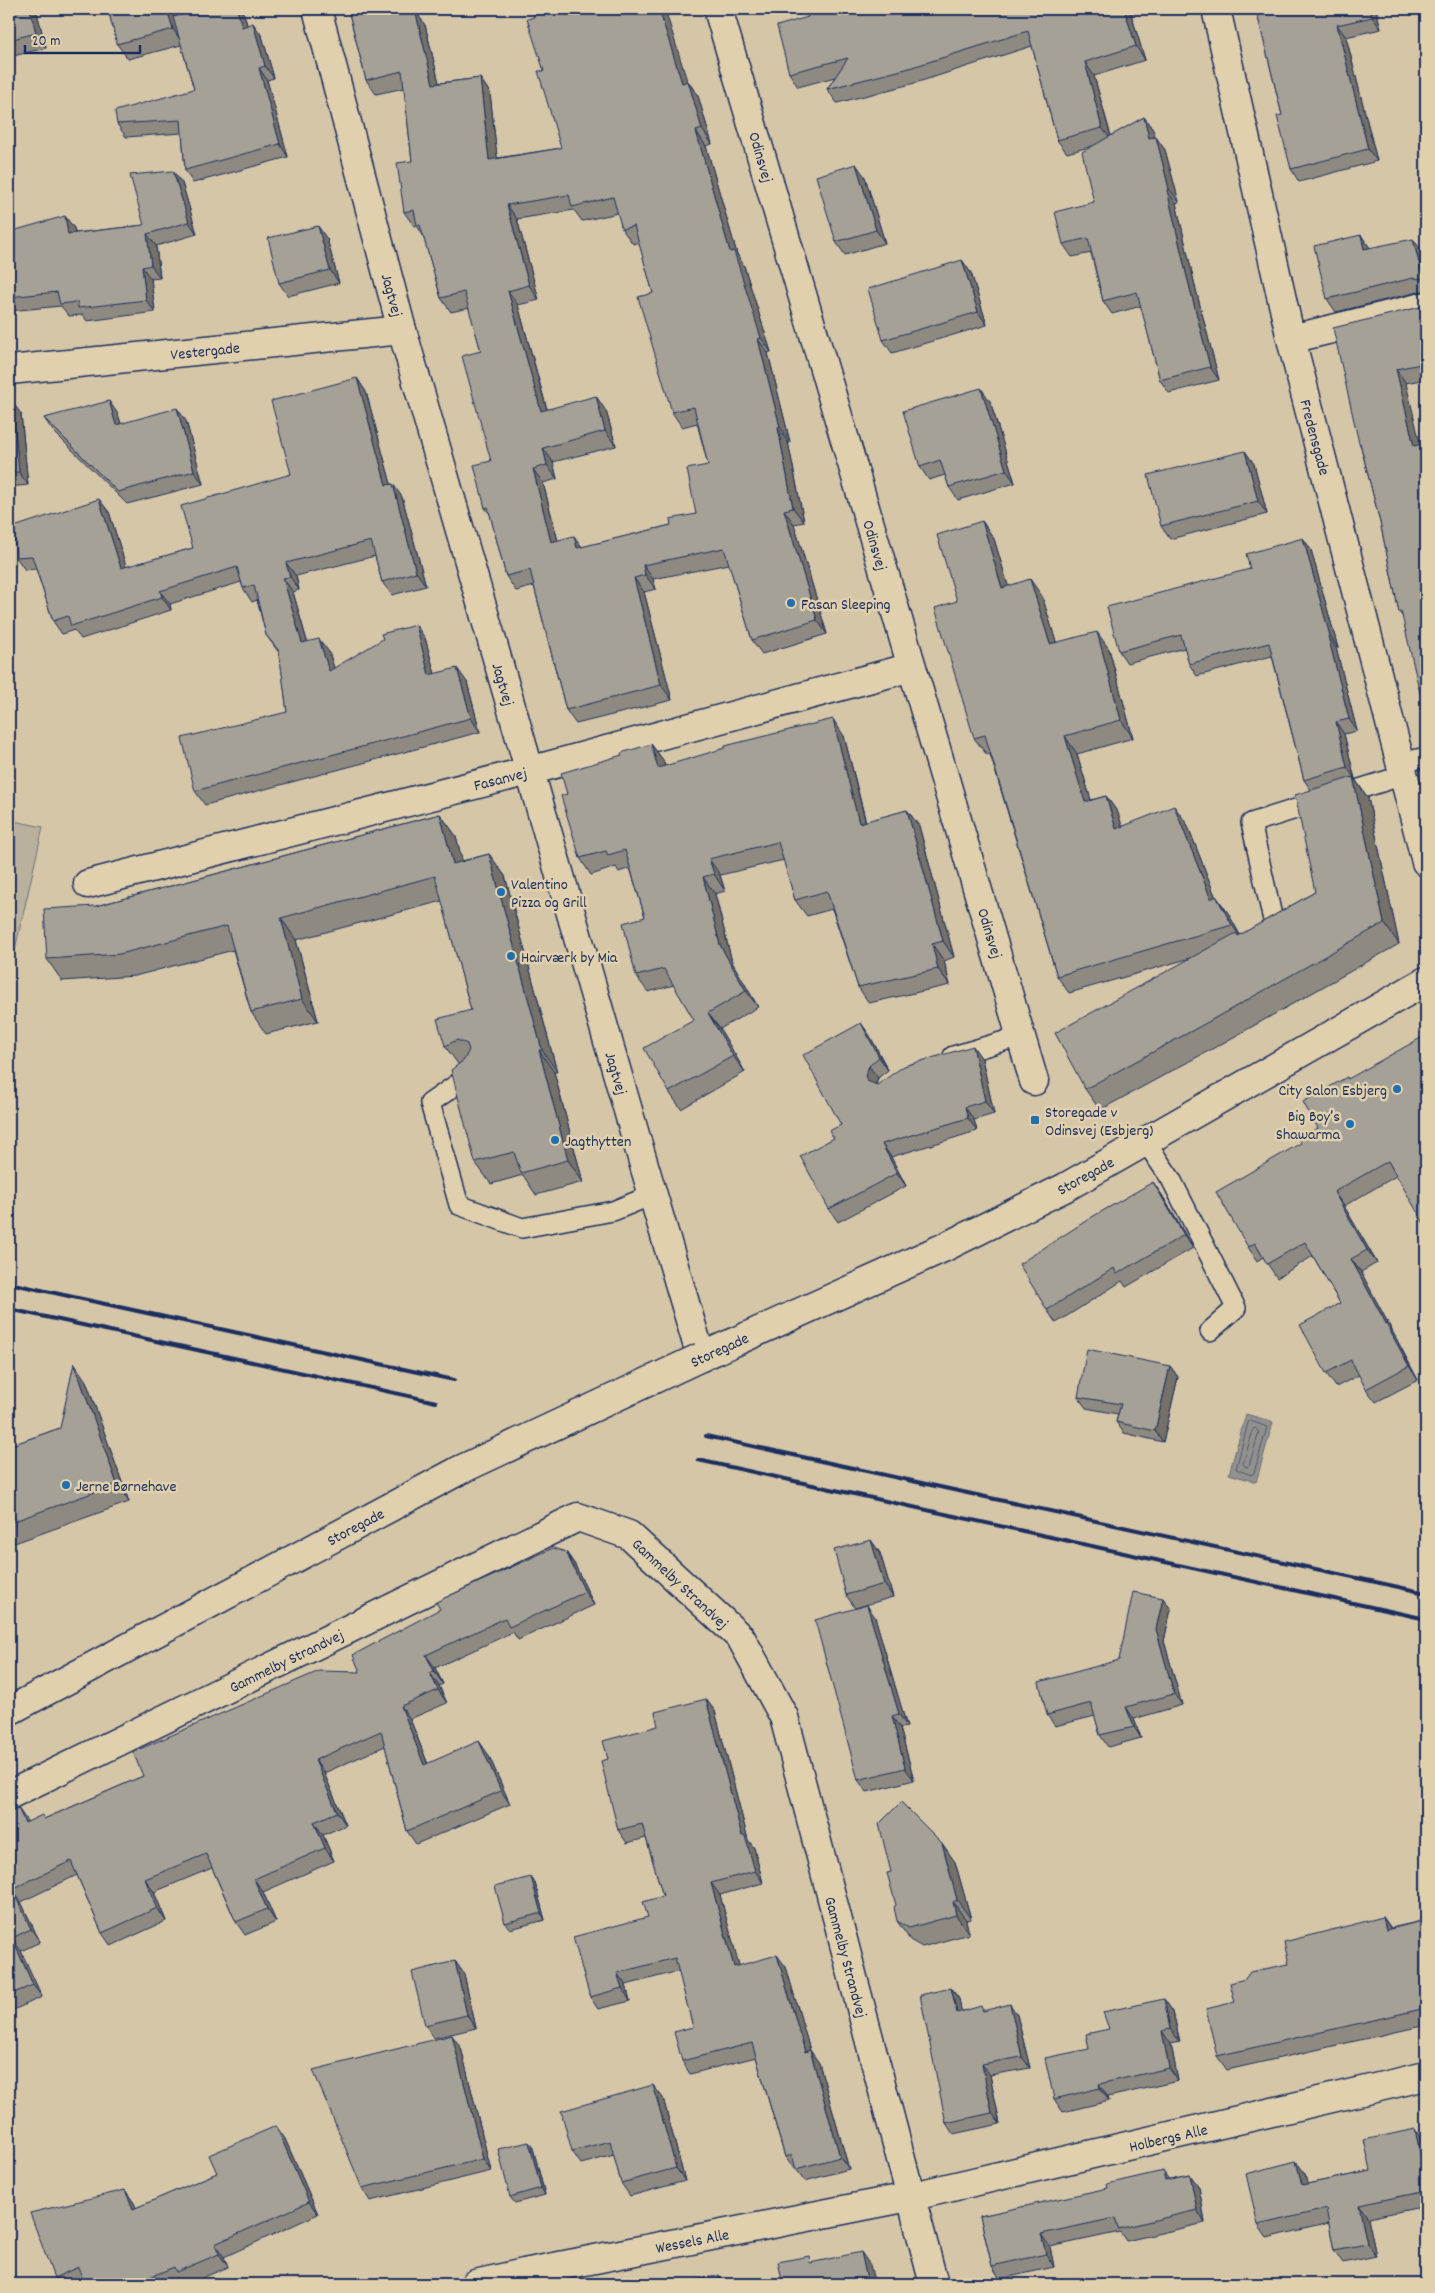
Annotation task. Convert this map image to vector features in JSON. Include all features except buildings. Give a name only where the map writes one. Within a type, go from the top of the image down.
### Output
[{"type":"street","name":"Jagtvej","points":[[317,9],[402,330],[652,1195],[702,1357]]},
{"type":"street","name":"Odinsvej","points":[[718,9],[1034,1081]]},
{"type":"street","name":"Fredensgade","points":[[1216,9],[1291,339],[1410,765],[1426,862]]},
{"type":"street","points":[[1291,339],[1426,306]]},
{"type":"street","name":"Vestergade","points":[[9,370],[402,330]]},
{"type":"street","name":"Fasanvej","points":[[88,884],[529,771],[912,667]]},
{"type":"street","name":"Storegade","points":[[9,1711],[460,1470],[702,1357],[945,1247],[1066,1187],[1426,981]]},
{"type":"street","name":"Gammelby Strandvej","points":[[9,1795],[578,1516],[629,1535],[741,1638],[784,1717],[909,2198],[934,2284]]},
{"type":"street","name":"Holbergs Alle","points":[[909,2198],[1426,2076]]},
{"type":"street","name":"Wessels Alle","points":[[475,2284],[524,2272],[909,2198]]},
{"type":"lane","points":[[1272,920],[1251,823],[1410,765]]},
{"type":"lane","points":[[936,1061],[1021,1036]]},
{"type":"lane","points":[[473,1073],[430,1103],[459,1205],[522,1228],[613,1211],[652,1195]]},
{"type":"lane","points":[[1145,1142],[1171,1179],[1236,1308],[1210,1331]]},
{"type":"shaded area","points":[[9,820],[43,827],[9,976]]},
{"type":"water","points":[[1246,1414],[1273,1422],[1256,1482],[1229,1474]]},
{"type":"railway","points":[[9,1283],[454,1380]]},
{"type":"railway","points":[[9,1309],[436,1402]]},
{"type":"railway","points":[[706,1436],[1426,1593]]},
{"type":"railway","points":[[698,1460],[1426,1619]]},
{"type":"place","name":"Fasan Sleeping","points":[[791,603]]},
{"type":"place","name":"Valentino Pizza og Grill","points":[[501,892]]},
{"type":"place","name":"Hairværk by Mia","points":[[511,956]]},
{"type":"place","name":"City Salon Esbjerg","points":[[1397,1089]]},
{"type":"place","name":"Storegade v Odinsvej (Esbjerg)","points":[[1035,1120]]},
{"type":"place","name":"Big Boy’s Shawarma","points":[[1350,1124]]},
{"type":"place","name":"Jagthytten","points":[[555,1140]]},
{"type":"place","name":"Jerne Børnehave","points":[[66,1485]]}]
